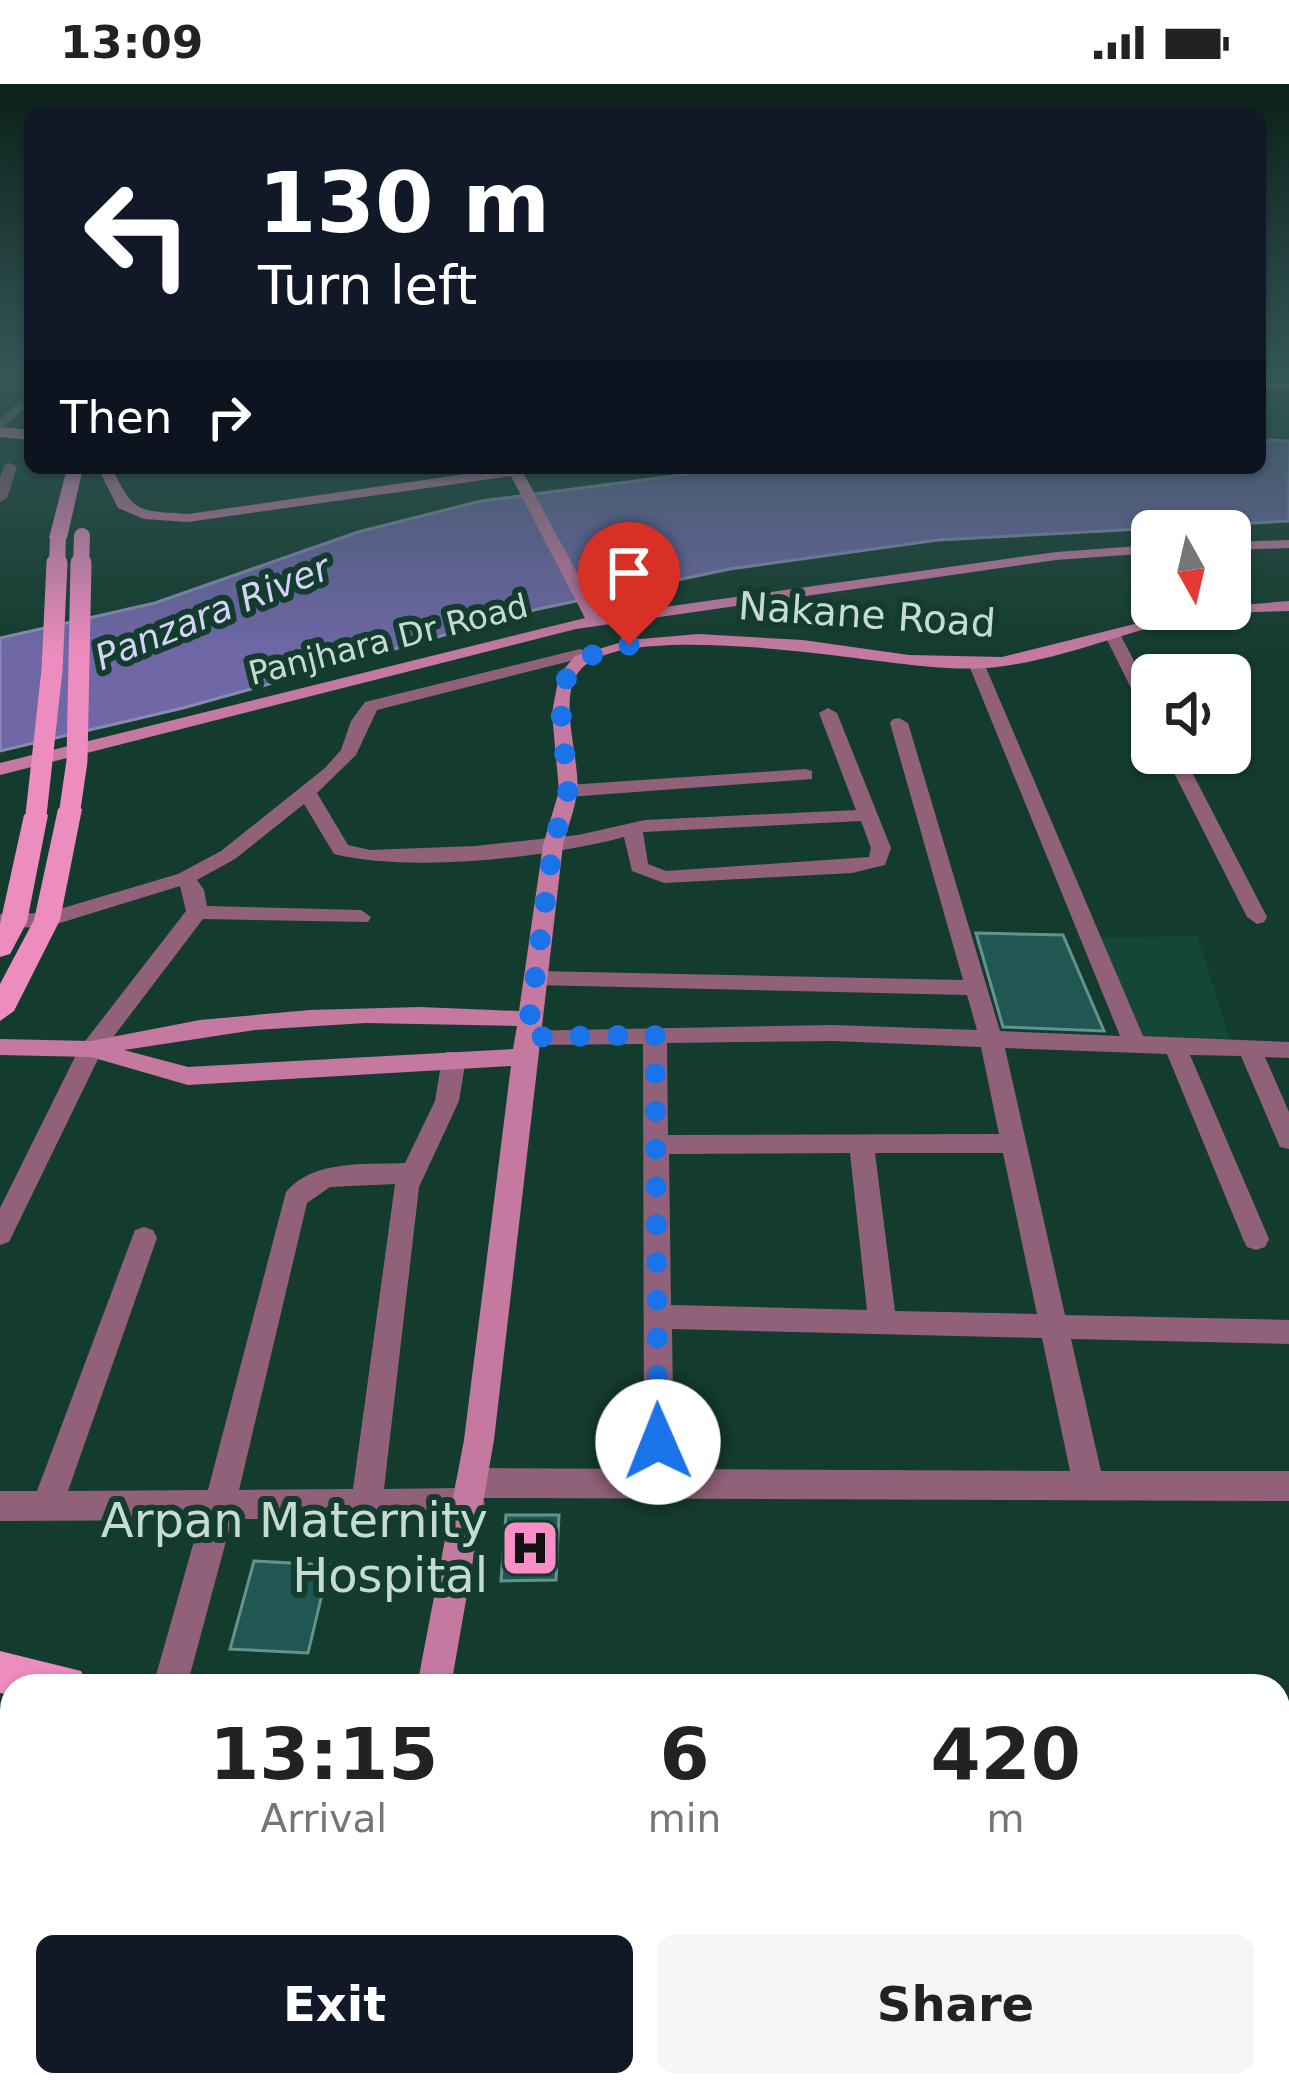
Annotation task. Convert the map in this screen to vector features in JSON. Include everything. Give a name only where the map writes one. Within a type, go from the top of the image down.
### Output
[{"type":"main road","points":[[0,948],[37,815],[52,670],[58,538],[74,474]]},
{"type":"main road","points":[[0,1011],[47,920],[70,809],[77,761],[82,536],[91,474]]},
{"type":"street","points":[[0,497],[5,468]]},
{"type":"street","points":[[108,474],[123,505],[165,519],[486,474]]},
{"type":"street","points":[[516,474],[598,615],[653,641]]},
{"type":"street","points":[[1251,545],[1289,544]]},
{"type":"street","name":"Panjhara Dr Road","points":[[0,769],[598,615],[1131,551]]},
{"type":"street","name":"Nakane Road","points":[[581,656],[653,641],[787,644],[976,663],[1034,657],[1207,611],[1289,606]]},
{"type":"street","points":[[436,1674],[471,1493],[553,845],[568,791],[561,713],[567,675],[581,656],[576,624]]},
{"type":"street","points":[[1112,634],[1131,671]]},
{"type":"street","points":[[7,921],[47,920],[185,878],[260,833],[307,793],[350,751],[360,721],[371,706],[581,656]]},
{"type":"street","points":[[976,663],[1135,1044]]},
{"type":"street","points":[[633,830],[639,867],[653,876],[829,868],[878,861],[881,848],[828,713]]},
{"type":"street","points":[[899,723],[991,1039],[1089,1486]]},
{"type":"street","points":[[1184,774],[1257,917]]},
{"type":"street","points":[[568,791],[805,775]]},
{"type":"street","points":[[307,793],[334,843],[354,855],[553,845],[617,837],[633,830],[868,815]]},
{"type":"street","points":[[0,1234],[91,1049],[197,912],[194,890],[185,878]]},
{"type":"street","points":[[197,912],[361,917]]},
{"type":"street","points":[[536,978],[976,988]]},
{"type":"street","points":[[0,1047],[91,1049],[200,1026],[455,1014],[527,1038]]},
{"type":"street","points":[[91,1049],[188,1076],[454,1058],[527,1038],[833,1033],[1289,1050]]},
{"type":"street","points":[[655,1035],[659,1484]]},
{"type":"street","points":[[1174,1046],[1256,1239]]},
{"type":"street","points":[[1249,1048],[1289,1140]]},
{"type":"street","points":[[367,1504],[411,1173],[439,1123],[454,1058]]},
{"type":"street","points":[[656,1145],[1014,1143]]},
{"type":"street","points":[[861,1144],[882,1322]]},
{"type":"street","points":[[173,1674],[300,1189],[315,1180],[411,1173]]},
{"type":"street","points":[[46,1506],[144,1238]]},
{"type":"street","points":[[657,1317],[1289,1332]]},
{"type":"street","points":[[0,1506],[367,1504],[471,1493],[659,1484],[1289,1486]]},
{"type":"shaded area","points":[[1197,936],[1230,1039],[1138,1035],[1096,938]]},
{"type":"water","name":"Panzara River","points":[[1266,466],[1289,466],[1289,521],[1251,523],[1251,510],[1131,510],[1131,530],[938,540],[730,569],[538,609],[183,708],[0,751],[0,638],[155,603],[358,532],[481,501],[688,474],[1266,474]]},
{"type":"building","points":[[976,933],[1063,935],[1104,1031],[1003,1027]]},
{"type":"building","points":[[506,1515],[559,1515],[556,1580],[501,1581]]},
{"type":"building","points":[[254,1561],[329,1565],[308,1653],[230,1649]]},
{"type":"place","name":"Arpan Maternity Hospital","points":[[530,1548]]},
{"type":"route","points":[[629,645],[581,658],[567,675],[561,713],[568,791],[553,845],[527,1037],[655,1035],[658,1442]]}]
